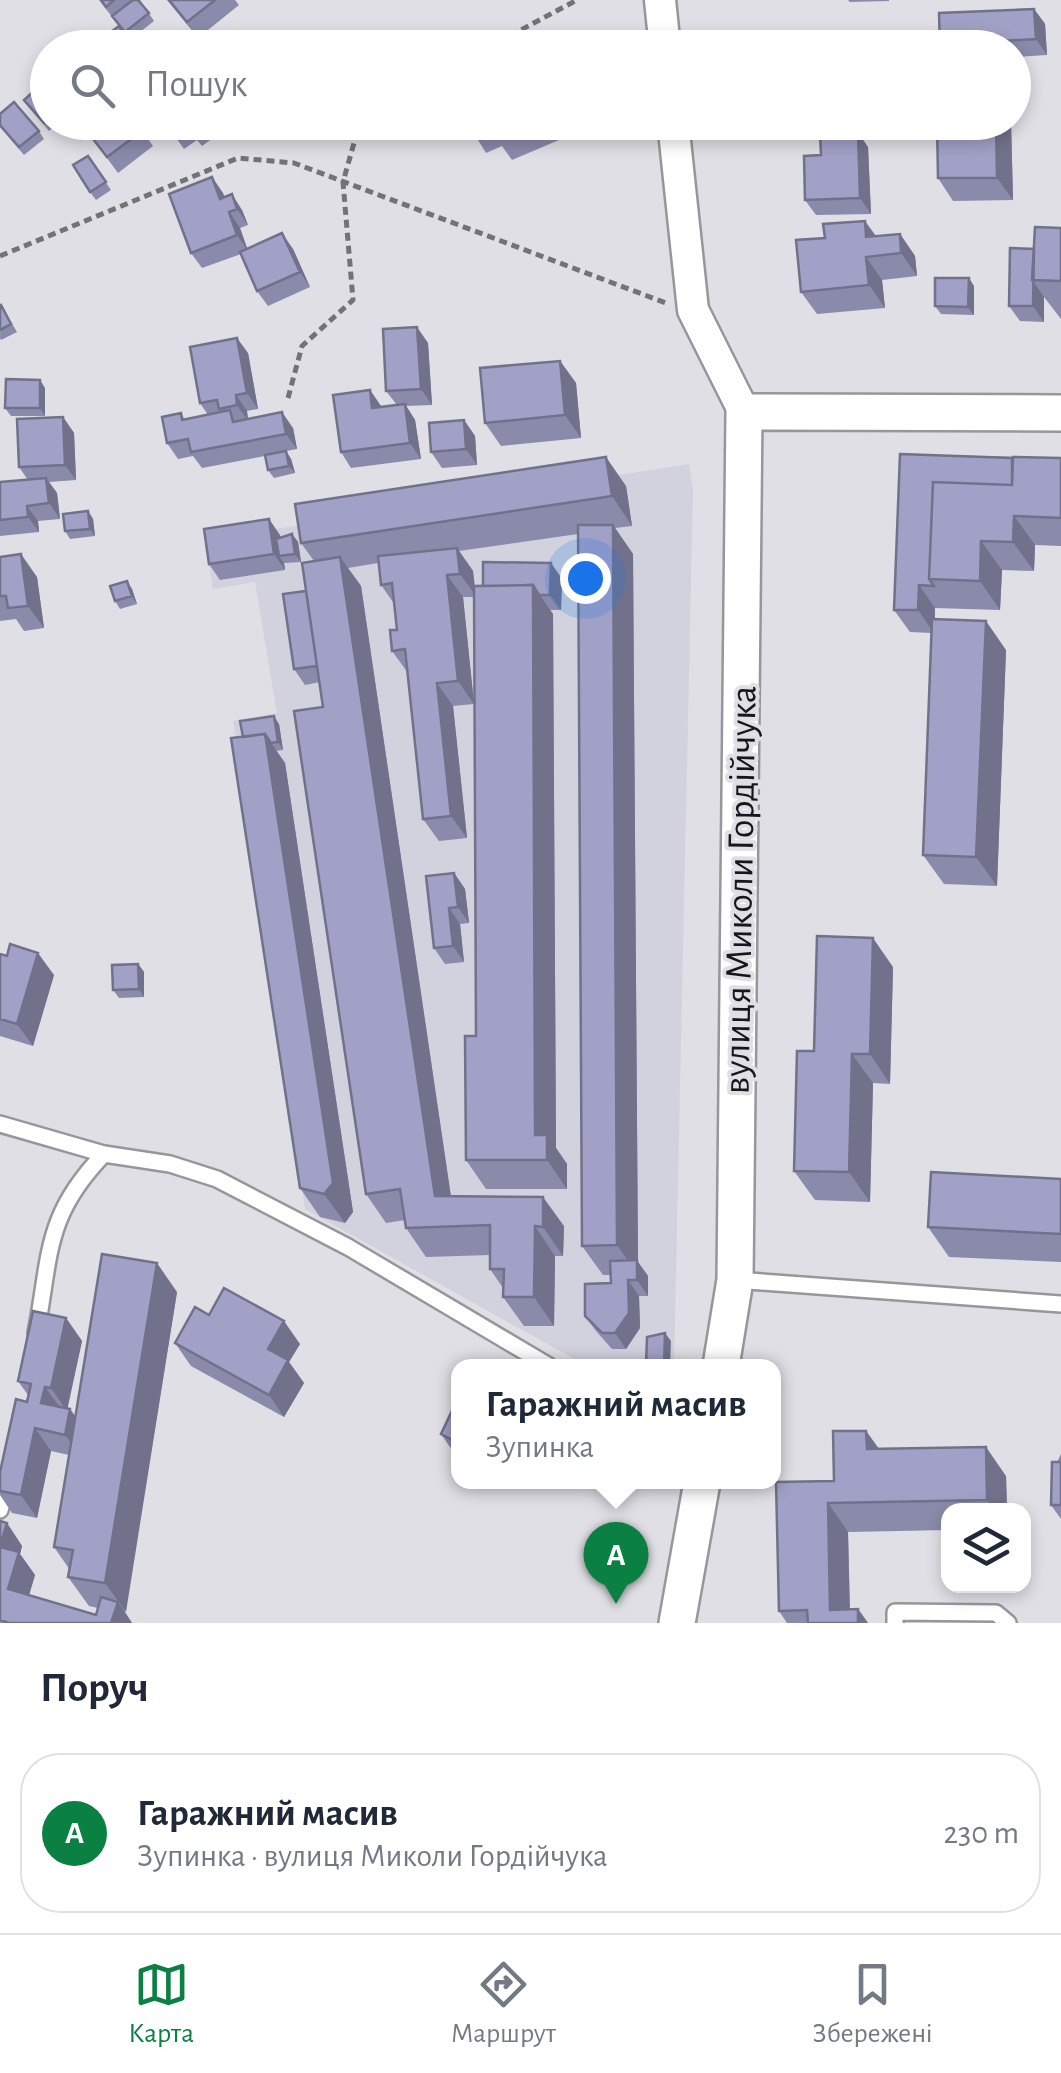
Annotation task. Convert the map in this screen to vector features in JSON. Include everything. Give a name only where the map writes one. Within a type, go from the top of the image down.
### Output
[{"type":"street","points":[[660,0],[663,30]]},
{"type":"street","points":[[675,140],[693,310],[744,412],[1061,413]]},
{"type":"street","name":"вулиця Миколи Гордійчука","points":[[722,1359],[735,1280],[744,412]]},
{"type":"street","points":[[676,1623],[701,1489]]},
{"type":"lane","points":[[0,1124],[104,1154],[170,1164],[217,1179],[266,1202],[537,1359]]},
{"type":"lane","points":[[32,1359],[54,1225],[80,1178],[104,1154]]},
{"type":"lane","points":[[735,1280],[1061,1304]]},
{"type":"lane","points":[[0,1510],[11,1466]]},
{"type":"lane","points":[[895,1623],[895,1612],[912,1612],[996,1613],[1008,1623]]},
{"type":"path","points":[[521,30],[577,0]]},
{"type":"path","points":[[288,398],[302,346],[353,300],[343,182],[355,140]]},
{"type":"path","points":[[0,256],[238,158],[294,163],[639,296],[693,310]]},
{"type":"shaded area","points":[[689,464],[693,489],[674,1359],[574,1359],[305,1209],[233,721],[277,713],[255,582],[213,589],[205,540]]},
{"type":"building","points":[[133,0],[138,0],[149,13],[128,30],[112,16]]},
{"type":"building","points":[[169,0],[215,0],[187,22]]},
{"type":"building","points":[[1034,9],[1036,39],[1031,39],[1031,30],[939,30],[939,13]]},
{"type":"building","points":[[14,102],[30,121],[30,138],[19,147],[0,125],[0,114]]},
{"type":"building","points":[[94,140],[130,140],[107,157]]},
{"type":"building","points":[[820,140],[858,140],[860,198],[805,200],[804,156],[821,155]]},
{"type":"building","points":[[937,140],[996,140],[997,178],[938,178]]},
{"type":"building","points":[[88,156],[106,182],[90,192],[73,165]]},
{"type":"building","points":[[212,177],[220,199],[232,194],[237,209],[229,212],[237,235],[191,253],[169,194]]},
{"type":"building","points":[[865,221],[866,237],[900,234],[901,253],[866,257],[869,285],[801,292],[796,240],[825,238],[823,224]]},
{"type":"building","points":[[1035,227],[1061,228],[1061,281],[1032,280]]},
{"type":"building","points":[[282,233],[300,272],[257,291],[240,252]]},
{"type":"building","points":[[1010,248],[1034,249],[1033,306],[1009,306]]},
{"type":"building","points":[[935,278],[969,278],[968,307],[935,306]]},
{"type":"building","points":[[0,306],[11,324],[0,330]]},
{"type":"building","points":[[417,327],[421,389],[386,391],[383,329]]},
{"type":"building","points":[[237,338],[247,393],[236,395],[237,405],[219,409],[217,400],[200,403],[190,347]]},
{"type":"building","points":[[560,361],[565,415],[485,423],[480,368]]},
{"type":"building","points":[[6,379],[40,380],[40,408],[5,408]]},
{"type":"building","points":[[370,390],[372,408],[405,404],[410,443],[341,452],[333,395]]},
{"type":"building","points":[[230,410],[233,422],[282,412],[286,434],[191,452],[188,439],[167,443],[162,417],[181,413],[182,420]]},
{"type":"building","points":[[63,417],[65,465],[19,467],[17,419]]},
{"type":"building","points":[[464,420],[466,449],[431,452],[429,423]]},
{"type":"building","points":[[286,451],[289,466],[268,470],[265,455]]},
{"type":"building","points":[[900,454],[1012,458],[1012,485],[933,482],[929,579],[934,586],[919,585],[918,610],[894,610]]},
{"type":"building","points":[[606,457],[612,496],[301,543],[295,504]]},
{"type":"building","points":[[1013,457],[1061,458],[1061,518],[1014,516],[1013,542],[981,541],[980,581],[929,579],[933,482],[1012,485]]},
{"type":"building","points":[[46,478],[49,503],[27,506],[28,517],[0,520],[0,482]]},
{"type":"building","points":[[88,511],[90,529],[65,531],[63,514]]},
{"type":"building","points":[[269,519],[274,554],[209,564],[204,529]]},
{"type":"building","points":[[578,525],[613,525],[617,1245],[582,1246]]},
{"type":"building","points":[[292,534],[295,554],[279,556],[276,539]]},
{"type":"building","points":[[457,548],[460,574],[447,575],[458,681],[437,683],[451,816],[423,819],[405,649],[392,651],[390,630],[397,630],[392,583],[381,585],[378,556]]},
{"type":"building","points":[[21,554],[28,606],[8,608],[6,596],[0,596],[0,557]]},
{"type":"building","points":[[340,557],[435,1196],[543,1197],[543,1227],[535,1226],[534,1297],[503,1297],[504,1269],[490,1269],[490,1225],[406,1228],[400,1189],[366,1194],[294,711],[323,707],[302,563]]},
{"type":"building","points":[[483,562],[551,563],[550,595],[539,595],[533,585],[483,586]]},
{"type":"building","points":[[127,581],[132,596],[115,601],[110,586]]},
{"type":"building","points":[[533,585],[535,1135],[547,1135],[547,1160],[466,1160],[465,1036],[476,1036],[474,586]]},
{"type":"building","points":[[306,591],[317,666],[294,669],[283,594]]},
{"type":"building","points":[[932,619],[986,621],[976,857],[923,855]]},
{"type":"building","points":[[274,716],[278,742],[271,743],[265,734],[243,737],[240,721]]},
{"type":"building","points":[[265,734],[333,1183],[324,1194],[300,1188],[231,738]]},
{"type":"building","points":[[454,873],[458,907],[449,908],[453,946],[434,948],[426,876]]},
{"type":"building","points":[[817,936],[873,938],[870,1054],[852,1054],[849,1172],[794,1171],[797,1051],[814,1051]]},
{"type":"building","points":[[10,944],[38,953],[17,1024],[0,1019],[0,954],[7,956]]},
{"type":"building","points":[[138,964],[139,989],[113,990],[112,965]]},
{"type":"building","points":[[931,1172],[1061,1179],[1061,1234],[928,1227]]},
{"type":"building","points":[[102,1254],[157,1263],[105,1583],[68,1577],[73,1550],[54,1547]]},
{"type":"building","points":[[637,1260],[637,1280],[628,1280],[629,1313],[615,1333],[602,1333],[585,1316],[585,1284],[611,1283],[610,1261]]},
{"type":"building","points":[[224,1288],[284,1321],[268,1349],[288,1360],[269,1395],[175,1343],[195,1307],[209,1315]]},
{"type":"building","points":[[33,1311],[66,1318],[51,1388],[45,1387],[41,1403],[70,1409],[65,1435],[35,1428],[21,1495],[0,1491],[0,1472],[16,1399],[27,1402],[31,1384],[18,1381]]},
{"type":"building","points":[[665,1333],[664,1359],[646,1359],[647,1337]]},
{"type":"building","points":[[451,1413],[451,1439],[441,1434]]},
{"type":"building","points":[[833,1431],[866,1431],[867,1449],[986,1447],[987,1500],[828,1503],[830,1610],[858,1609],[858,1623],[808,1623],[807,1610],[779,1611],[776,1489],[781,1489],[781,1482],[834,1481]]},
{"type":"building","points":[[1052,1462],[1061,1462],[1061,1505],[1051,1505]]},
{"type":"building","points":[[0,1521],[7,1523],[0,1546]]},
{"type":"building","points":[[0,1547],[19,1552],[8,1589],[96,1615],[101,1597],[118,1602],[111,1623],[0,1620]]},
{"type":"place","name":"Гаражний масив","points":[[616,1604]]}]
